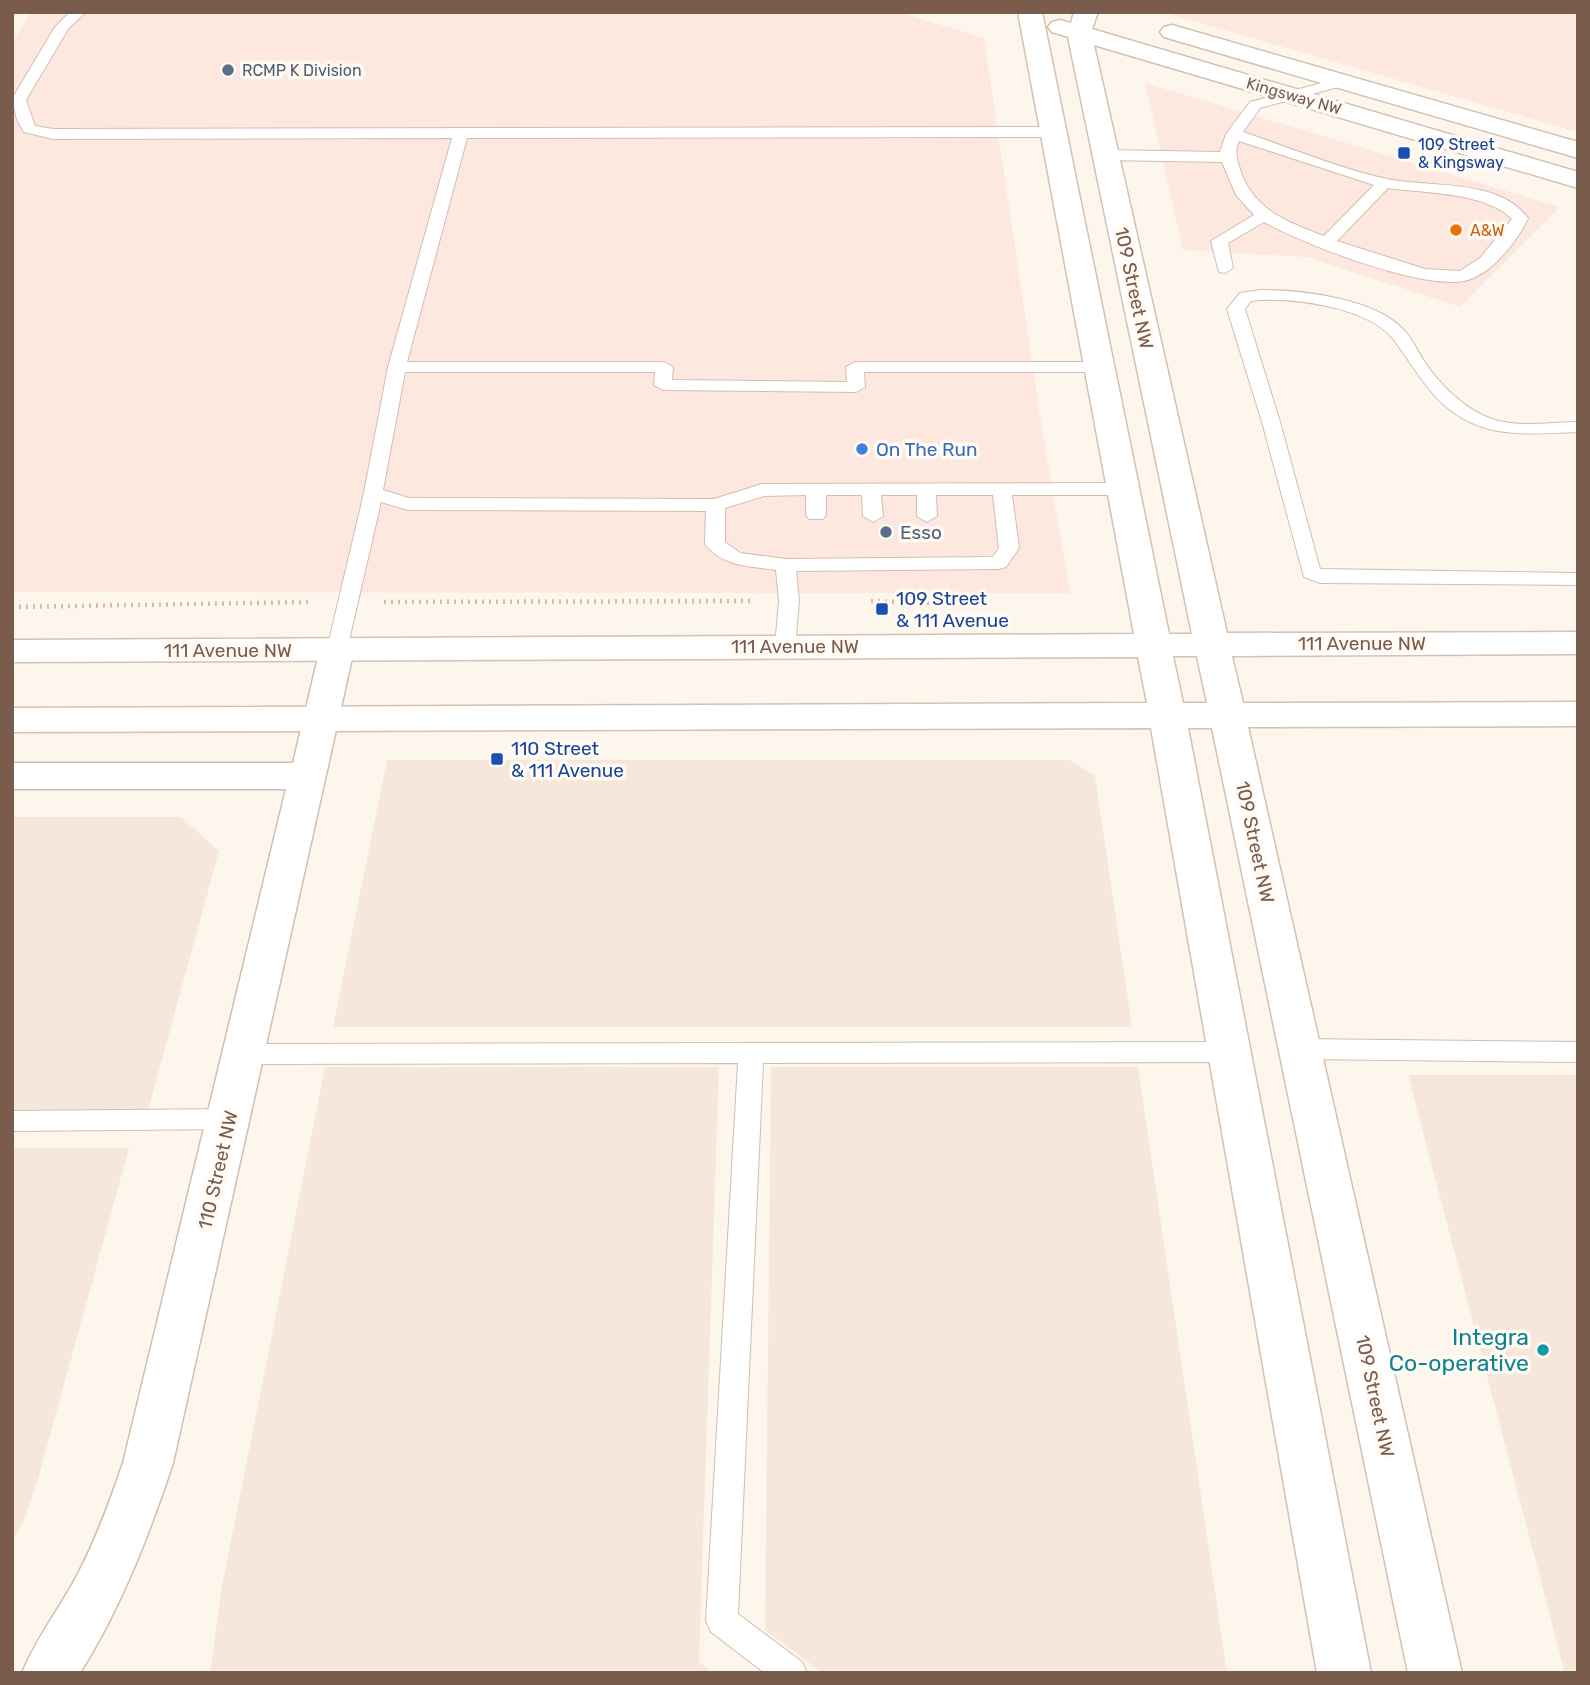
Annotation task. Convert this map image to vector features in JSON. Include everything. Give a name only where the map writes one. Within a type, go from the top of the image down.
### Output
[{"type":"main road","name":"Kingsway NW","points":[[1024,14],[1082,22],[1291,95],[1578,180]]},
{"type":"main road","points":[[1024,14],[1054,132],[1167,715],[1344,1673]]},
{"type":"main road","name":"109 Street NW","points":[[1082,22],[1105,155],[1435,1673]]},
{"type":"main road","name":"Kingsway NW","points":[[1147,25],[1578,150]]},
{"type":"main road","name":"111 Avenue NW","points":[[12,651],[1153,643],[1578,643]]},
{"type":"main road","name":"110 Street NW","points":[[49,1673],[100,1586],[127,1528],[148,1464],[337,649]]},
{"type":"main road","points":[[12,720],[1578,713]]},
{"type":"main road","points":[[12,776],[307,776]]},
{"type":"lane","points":[[79,12],[62,27],[19,100],[29,129],[53,134],[1054,132]]},
{"type":"lane","points":[[1234,134],[1384,184],[1466,191],[1508,206],[1520,218],[1485,263],[1465,275],[1456,277],[1427,275],[1327,242],[1263,216],[1243,196],[1227,150],[1234,134],[1255,105],[1344,81]]},
{"type":"lane","points":[[337,649],[373,493],[397,368],[461,133]]},
{"type":"lane","points":[[1105,155],[1229,157]]},
{"type":"lane","points":[[1327,242],[1384,184]]},
{"type":"lane","points":[[1225,268],[1219,241],[1263,216]]},
{"type":"lane","points":[[1578,427],[1520,427],[1486,423],[1454,404],[1434,387],[1396,331],[1386,323],[1349,308],[1270,293],[1246,297],[1236,309],[1271,422],[1311,573],[1320,577],[1578,579]]},
{"type":"lane","points":[[397,368],[664,368],[663,385],[856,387],[855,368],[1099,368]]},
{"type":"lane","points":[[926,489],[927,516]]},
{"type":"lane","points":[[716,505],[715,544],[735,558],[786,565],[817,557],[876,556],[932,556],[999,563],[1009,548],[1002,489]]},
{"type":"lane","points":[[373,493],[408,504],[716,505],[762,490],[1123,489]]},
{"type":"lane","points":[[816,490],[816,515]]},
{"type":"lane","points":[[871,490],[873,516]]},
{"type":"lane","points":[[785,646],[789,601],[786,565]]},
{"type":"lane","points":[[1299,1049],[1578,1052]]},
{"type":"lane","points":[[245,1055],[1228,1052]]},
{"type":"lane","points":[[751,1055],[722,1621],[791,1673]]},
{"type":"lane","points":[[12,1121],[230,1119]]},
{"type":"path","points":[[12,607],[348,602],[789,601]]},
{"type":"path","points":[[868,601],[979,604]]},
{"type":"shaded area","points":[[31,12],[898,12],[984,38],[1041,423],[1070,593],[12,592],[12,43]]},
{"type":"shaded area","points":[[1162,12],[1578,12],[1578,132]]},
{"type":"shaded area","points":[[1145,83],[1560,207],[1460,307],[1307,257],[1183,250]]},
{"type":"shaded area","points":[[387,760],[1070,760],[1095,776],[1132,1027],[333,1027]]},
{"type":"shaded area","points":[[12,817],[181,817],[219,851],[148,1111],[12,1111]]},
{"type":"shaded area","points":[[325,1067],[719,1067],[699,1662],[713,1673],[210,1673],[222,1586]]},
{"type":"shaded area","points":[[771,1067],[1138,1067],[1227,1673],[823,1673],[765,1630]]},
{"type":"shaded area","points":[[1408,1075],[1578,1075],[1578,1673],[1565,1673]]},
{"type":"shaded area","points":[[12,1148],[129,1148],[38,1479],[24,1520],[12,1542]]},
{"type":"place","name":"RCMP K Division","points":[[228,70]]},
{"type":"place","name":"109 Street & Kingsway","points":[[1404,153]]},
{"type":"place","name":"A&W","points":[[1456,230]]},
{"type":"place","name":"On The Run","points":[[862,449]]},
{"type":"place","name":"Esso","points":[[886,532]]},
{"type":"place","name":"109 Street & 111 Avenue","points":[[882,609]]},
{"type":"place","name":"110 Street & 111 Avenue","points":[[497,759]]},
{"type":"place","name":"Integra Co-operative","points":[[1543,1350]]}]
